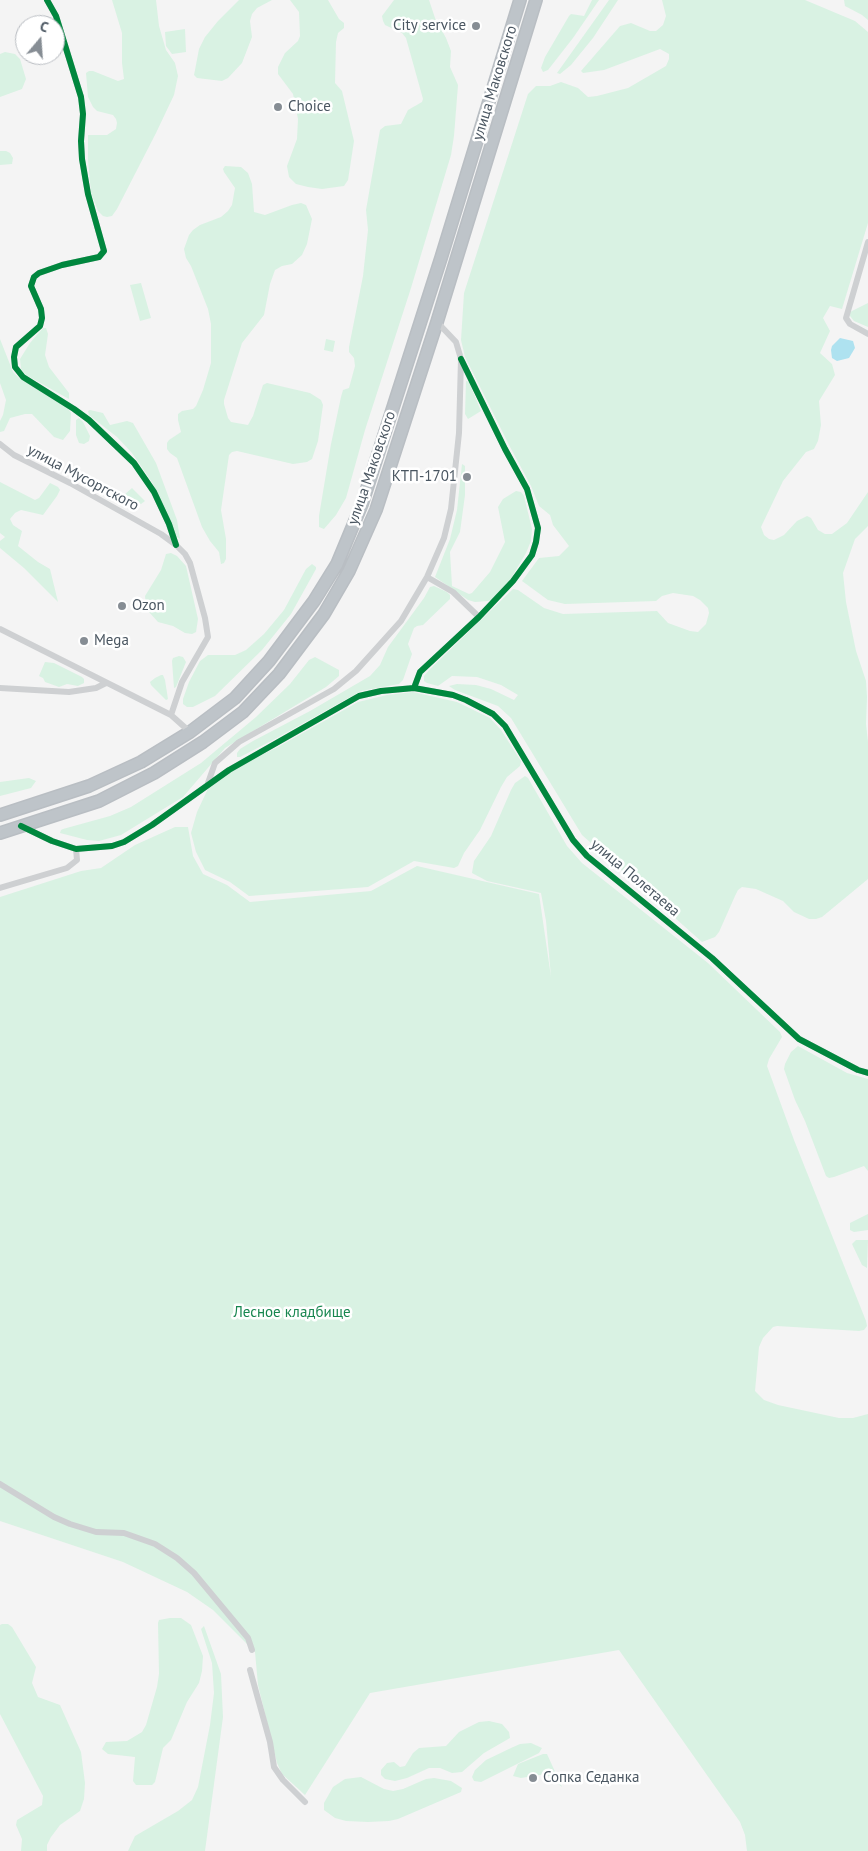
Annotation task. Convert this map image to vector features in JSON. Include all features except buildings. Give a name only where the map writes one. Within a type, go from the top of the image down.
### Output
[{"type":"highway","name":"улица Маковского","points":[[0,815],[89,786],[141,762],[190,732],[235,698],[269,661],[314,601],[340,556],[362,504],[441,258],[520,0]]},
{"type":"highway","name":"улица Маковского","points":[[0,833],[99,801],[154,773],[203,742],[243,712],[279,674],[324,614],[349,571],[376,510],[437,322],[536,0]]},
{"type":"street","points":[[47,0],[56,16],[81,97],[83,114],[81,126],[82,159],[88,194],[104,251],[99,257],[62,265],[39,273],[34,278],[32,286],[41,309],[42,318],[40,326],[16,347],[15,367],[23,377],[89,420],[134,463],[154,492],[169,524],[176,545]]},
{"type":"street","points":[[868,242],[846,318],[850,324],[868,334]]},
{"type":"street","points":[[414,688],[420,672],[479,617],[513,581],[532,555],[538,528],[527,489],[505,449],[461,359],[456,342],[437,322]]},
{"type":"street","points":[[208,784],[216,763],[239,742],[334,689],[356,671],[401,621],[428,577],[444,538],[451,509],[459,433],[461,359]]},
{"type":"street","name":"улица Мусоргского","points":[[0,444],[14,455],[70,483],[160,534],[176,545],[190,563],[208,636],[182,682],[171,715]]},
{"type":"street","points":[[428,577],[453,592],[479,617]]},
{"type":"street","points":[[0,629],[171,715],[190,732]]},
{"type":"street","points":[[0,688],[69,692],[96,688],[106,683]]},
{"type":"street","name":"улица Полетаева","points":[[76,849],[95,848],[124,842],[152,825],[229,770],[359,696],[381,691],[414,688],[460,698],[493,714],[506,726],[573,840],[587,856],[712,958],[799,1039],[858,1070],[868,1072]]},
{"type":"street","points":[[0,888],[67,868],[77,860],[76,849],[52,841],[22,826]]},
{"type":"street","points":[[0,1484],[54,1517],[70,1524],[96,1532],[124,1533],[155,1544],[177,1558],[194,1574],[248,1638],[252,1650]]},
{"type":"street","points":[[250,1670],[270,1742],[274,1767],[283,1780],[305,1802]]},
{"type":"green space","points":[[112,0],[156,0],[159,26],[166,50],[175,63],[178,76],[174,95],[156,133],[117,209],[112,216],[107,217],[98,211],[91,193],[88,135],[107,135],[116,129],[117,123],[113,115],[97,111],[93,107],[88,97],[86,73],[93,71],[118,81],[124,79],[122,33]]},
{"type":"green space","points":[[239,0],[272,0],[257,8],[252,14],[250,21],[252,37],[242,63],[228,78],[222,81],[197,78],[194,75],[199,49],[205,37]]},
{"type":"green space","points":[[290,0],[328,0],[339,19],[344,23],[344,28],[338,33],[336,42],[335,83],[342,91],[354,141],[348,180],[344,186],[322,189],[308,187],[296,184],[289,177],[287,166],[297,139],[298,119],[293,94],[278,74],[278,67],[285,53],[298,41],[300,36],[299,12]]},
{"type":"green space","points":[[394,0],[429,0],[435,18],[446,38],[451,51],[450,67],[458,85],[454,136],[451,155],[411,288],[365,430],[346,498],[336,515],[324,529],[319,527],[319,516],[331,444],[343,390],[349,388],[355,366],[354,358],[349,352],[349,347],[363,276],[368,230],[366,210],[380,130],[385,126],[401,124],[408,110],[422,102],[423,99],[406,38],[402,33],[385,25],[383,21],[382,16]]},
{"type":"green space","points":[[592,0],[599,0],[573,38],[548,70],[543,72],[541,68],[545,57],[569,16],[571,14],[584,16]]},
{"type":"green space","points":[[609,0],[618,0],[593,38],[571,65],[560,74],[557,73]]},
{"type":"green space","points":[[662,0],[805,0],[855,21],[868,32],[868,223],[842,309],[830,306],[823,318],[830,331],[820,353],[832,364],[835,375],[819,401],[821,425],[818,441],[814,449],[806,452],[783,481],[761,527],[764,535],[774,540],[784,535],[797,521],[807,516],[811,518],[818,530],[825,534],[832,534],[847,523],[868,492],[868,526],[855,539],[843,573],[846,602],[856,651],[866,681],[868,879],[822,917],[816,919],[809,919],[794,912],[783,901],[756,889],[742,887],[738,890],[719,932],[715,937],[702,942],[582,835],[511,718],[498,706],[449,686],[457,684],[476,685],[491,689],[514,700],[518,695],[501,685],[477,677],[452,676],[438,686],[424,681],[424,676],[429,670],[513,589],[518,590],[544,608],[563,614],[657,611],[668,623],[690,631],[698,632],[706,624],[709,613],[708,608],[693,596],[673,593],[662,596],[656,601],[565,604],[548,600],[522,581],[539,558],[559,556],[569,546],[553,525],[550,515],[539,506],[531,486],[465,357],[461,340],[464,293],[528,94],[536,86],[550,86],[561,82],[578,88],[588,97],[597,96],[628,88],[666,66],[669,54],[660,49],[604,70],[583,73],[581,71],[620,26],[631,23],[650,31],[656,31],[663,25],[666,16]]},
{"type":"green space","points":[[844,0],[868,0],[868,20],[845,6]]},
{"type":"green space","points":[[185,29],[186,52],[172,54],[166,46],[165,32]]},
{"type":"green space","points":[[5,52],[15,54],[15,65],[22,65],[26,79],[22,89],[0,97],[0,54]]},
{"type":"green space","points":[[0,151],[10,153],[13,158],[12,164],[0,165]]},
{"type":"green space","points":[[225,166],[241,167],[248,173],[252,184],[254,212],[265,215],[301,203],[306,205],[312,219],[307,244],[302,255],[292,264],[275,270],[270,284],[264,315],[242,343],[224,400],[228,418],[231,422],[248,425],[253,416],[263,385],[267,383],[310,393],[321,400],[323,405],[318,441],[312,459],[307,462],[293,464],[237,451],[229,455],[221,510],[226,539],[226,559],[221,564],[219,552],[202,527],[177,458],[167,449],[167,443],[181,432],[178,414],[182,411],[193,409],[196,406],[211,363],[211,324],[208,309],[184,249],[193,230],[200,225],[221,217],[232,205],[235,188],[224,172]]},
{"type":"green space","points":[[141,283],[151,318],[140,321],[130,285]]},
{"type":"green space","points":[[868,303],[868,327],[854,321],[850,316],[850,312]]},
{"type":"green space","points":[[43,328],[46,328],[48,334],[45,355],[49,367],[69,393],[69,399],[26,375],[21,369],[20,359],[30,343]]},
{"type":"green space","points":[[0,339],[13,372],[19,378],[67,407],[71,413],[70,431],[63,440],[54,437],[32,414],[10,418],[4,431],[0,432],[0,421],[6,400],[0,383]]},
{"type":"green space","points":[[326,339],[335,341],[333,352],[324,350]]},
{"type":"green space","points":[[466,381],[469,382],[481,411],[468,419],[465,414]]},
{"type":"green space","points":[[88,411],[103,413],[110,425],[127,421],[133,423],[156,463],[177,520],[180,539],[173,534],[153,484],[132,453],[117,437],[89,415]]},
{"type":"green space","points":[[79,418],[90,436],[89,441],[84,444],[79,443],[76,435],[76,420]]},
{"type":"green space","points":[[462,464],[465,466],[465,495],[460,532],[450,552],[452,586],[469,594],[472,593],[490,572],[505,542],[498,507],[503,499],[516,491],[521,492],[524,496],[532,529],[531,541],[526,553],[510,580],[492,600],[488,601],[475,602],[468,600],[435,577],[450,539],[457,510]]},
{"type":"green space","points":[[0,482],[35,500],[39,498],[50,483],[60,490],[43,515],[21,510],[10,519],[13,525],[22,531],[18,546],[50,569],[58,602],[24,568],[0,548],[0,541],[5,537],[0,533]]},
{"type":"green space","points":[[132,488],[145,501],[141,504],[124,495]]},
{"type":"green space","points":[[171,553],[177,556],[186,566],[198,619],[196,632],[192,634],[158,622],[149,612],[146,605],[145,596],[161,570],[166,554]]},
{"type":"green space","points":[[312,564],[316,569],[291,614],[262,650],[215,696],[193,707],[187,707],[183,704],[189,682],[200,661],[208,655],[235,655],[246,650],[264,634],[284,610],[306,569]]},
{"type":"green space","points":[[434,586],[447,592],[450,595],[450,599],[423,625],[414,628],[408,644],[412,654],[403,680],[399,684],[361,691],[275,739],[237,757],[240,749],[253,741],[370,676],[380,665],[388,647],[430,587]]},
{"type":"green space","points":[[183,657],[186,662],[174,688],[172,661],[173,658]]},
{"type":"green space","points":[[315,657],[339,670],[339,676],[326,687],[225,748],[183,797],[121,835],[99,841],[60,833],[63,829],[110,816],[131,807],[201,763],[256,717],[290,684],[309,660]]},
{"type":"green space","points":[[45,662],[54,663],[82,677],[84,683],[78,686],[67,684],[59,687],[45,682],[39,676]]},
{"type":"green space","points":[[163,675],[165,680],[168,699],[166,700],[150,682]]},
{"type":"green space","points":[[413,692],[457,702],[490,718],[501,730],[521,761],[520,766],[507,777],[501,787],[480,830],[464,853],[458,866],[454,868],[414,861],[368,887],[249,896],[230,882],[205,870],[196,852],[191,833],[197,812],[213,778],[276,748],[358,702],[387,695]]},
{"type":"green space","name":"Лесное кладбище","points":[[525,776],[528,778],[567,846],[582,863],[708,963],[780,1032],[782,1037],[767,1066],[867,1326],[864,1330],[859,1331],[773,1327],[763,1338],[759,1347],[755,1391],[764,1400],[778,1405],[839,1418],[853,1418],[868,1414],[868,1851],[747,1851],[745,1835],[740,1822],[619,1650],[370,1693],[305,1795],[282,1774],[277,1763],[258,1685],[255,1652],[213,1610],[187,1592],[123,1562],[0,1521],[0,897],[81,871],[101,868],[135,845],[175,827],[188,827],[193,856],[203,874],[227,885],[250,902],[371,891],[417,866],[539,894],[551,977],[546,921],[541,893],[487,881],[472,873],[474,861],[491,836],[511,790],[515,783]]},
{"type":"green space","points":[[29,778],[36,781],[31,788],[0,796],[0,782]]},
{"type":"green space","points":[[798,1046],[847,1073],[868,1079],[868,1171],[864,1166],[834,1177],[829,1178],[826,1176],[784,1069],[791,1052]]},
{"type":"green space","points":[[868,1214],[868,1230],[854,1232],[850,1230],[850,1223]]},
{"type":"green space","points":[[856,1240],[868,1240],[867,1268],[862,1265],[852,1244]]},
{"type":"green space","points":[[181,1618],[191,1625],[203,1656],[202,1671],[199,1683],[187,1702],[171,1740],[163,1748],[155,1782],[152,1785],[136,1785],[133,1781],[135,1757],[108,1754],[102,1749],[106,1742],[127,1741],[142,1732],[146,1725],[159,1674],[158,1623],[159,1620]]},
{"type":"green space","points":[[8,1624],[12,1627],[36,1667],[32,1683],[38,1697],[60,1705],[81,1752],[85,1783],[84,1799],[80,1811],[60,1825],[47,1845],[47,1851],[21,1851],[22,1839],[16,1825],[17,1820],[42,1805],[43,1796],[0,1714],[0,1625]]},
{"type":"green space","points":[[204,1626],[221,1674],[223,1717],[205,1851],[128,1851],[135,1836],[178,1811],[192,1800],[198,1787],[214,1693],[212,1663],[201,1629]]},
{"type":"green space","points":[[489,1721],[502,1724],[509,1732],[510,1738],[484,1753],[462,1772],[452,1773],[440,1768],[429,1768],[395,1781],[385,1779],[381,1775],[381,1770],[387,1763],[394,1762],[400,1767],[405,1766],[413,1753],[419,1748],[446,1746],[459,1732],[479,1722]]},
{"type":"green space","points":[[531,1743],[542,1748],[539,1753],[481,1782],[474,1781],[472,1777],[475,1770],[486,1760],[520,1744]]},
{"type":"green space","points":[[547,1754],[562,1787],[546,1774],[521,1778],[513,1776],[518,1764]]},
{"type":"green space","points":[[361,1777],[384,1789],[393,1791],[434,1778],[451,1781],[462,1788],[461,1792],[398,1819],[389,1821],[346,1821],[335,1818],[324,1810],[324,1803],[333,1787],[345,1779]]},
{"type":"water","points":[[840,338],[853,341],[855,348],[849,358],[837,361],[832,358],[831,350],[832,346]]},
{"type":"cycle path","points":[[47,0],[56,16],[81,97],[83,114],[82,159],[88,194],[104,251],[99,257],[62,265],[39,273],[34,277],[31,286],[41,309],[42,318],[40,326],[16,347],[15,367],[23,377],[89,420],[134,463],[154,492],[169,524],[176,545]]},
{"type":"cycle path","points":[[414,688],[420,672],[479,617],[513,581],[532,555],[536,542],[538,528],[527,489],[505,449],[461,359]]},
{"type":"cycle path","points":[[21,826],[52,841],[76,849],[112,846],[124,842],[152,825],[229,770],[359,696],[381,691],[414,688],[453,695],[493,714],[505,726],[573,840],[587,856],[712,958],[799,1039],[858,1070],[868,1073]]},
{"type":"place","name":"City service","points":[[476,26]]},
{"type":"place","name":"Choice","points":[[278,107]]},
{"type":"place","name":"КТП-1701","points":[[467,477]]},
{"type":"place","name":"Ozon","points":[[122,606]]},
{"type":"place","name":"Mega","points":[[84,641]]},
{"type":"place","name":"Сопка Седанка","points":[[533,1778]]}]
